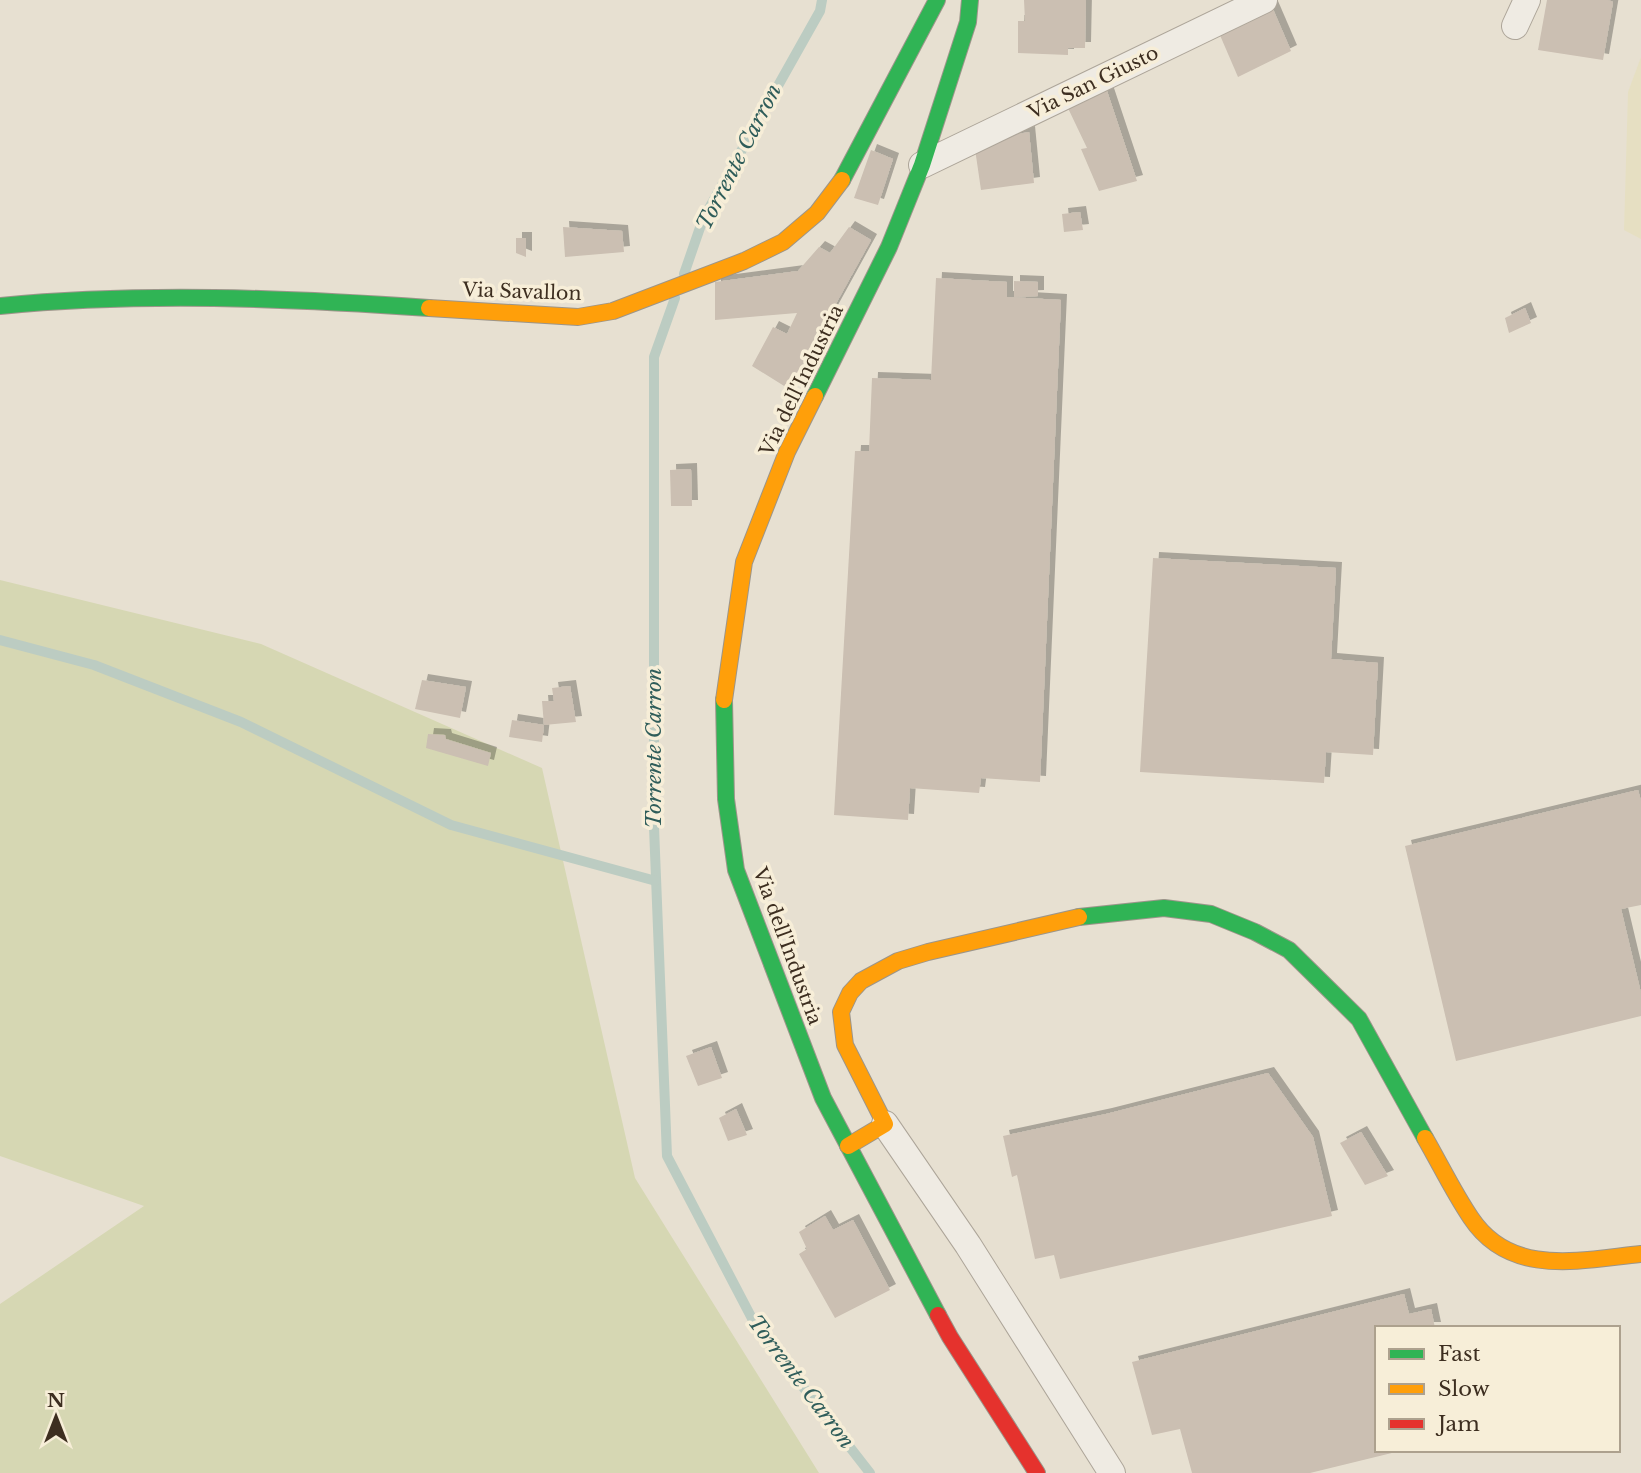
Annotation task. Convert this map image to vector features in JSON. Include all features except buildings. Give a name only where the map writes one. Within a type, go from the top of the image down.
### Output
[{"type":"street","name":"Via Savallon","points":[[0,306],[59,300],[142,297],[343,302],[535,316],[578,317],[613,311],[744,261],[783,242],[817,213],[843,178],[937,0]]},
{"type":"street","name":"Via dell'Industria","points":[[970,0],[968,22],[922,165],[889,247],[787,452],[744,562],[724,689],[726,799],[736,870],[823,1098],[950,1337],[1037,1473]]},
{"type":"street","name":"Via San Giusto","points":[[922,165],[1264,0]]},
{"type":"street","points":[[1515,26],[1527,0]]},
{"type":"street","points":[[1112,1473],[968,1245],[885,1124],[845,1045],[841,1012],[850,993],[861,981],[898,961],[1093,914],[1164,908],[1211,914],[1289,950],[1359,1019],[1471,1219],[1491,1242],[1514,1256],[1543,1262],[1641,1254]]},
{"type":"street","points":[[848,1146],[885,1124]]},
{"type":"shaded area","points":[[1641,57],[1641,239],[1624,230],[1628,92]]},
{"type":"green space","points":[[0,580],[261,644],[542,768],[635,1178],[819,1473],[0,1473],[0,1304],[144,1206],[0,1156]]},
{"type":"waterway","name":"Torrente Carron","points":[[684,274],[703,219],[820,11],[822,0]]},
{"type":"waterway","name":"Torrente Carron","points":[[675,298],[654,357],[654,827],[667,1156],[757,1328],[870,1473]]},
{"type":"waterway","points":[[0,640],[94,665],[241,722],[451,825],[656,881]]},
{"type":"traffic: fast","points":[[842,180],[937,0]]},
{"type":"traffic: fast","points":[[815,396],[889,247],[922,165],[968,22],[970,0]]},
{"type":"traffic: fast","points":[[0,306],[107,299],[214,298],[429,308]]},
{"type":"traffic: fast","points":[[724,700],[726,799],[736,870],[823,1098],[938,1315]]},
{"type":"traffic: fast","points":[[1079,917],[1164,908],[1211,914],[1289,950],[1359,1019],[1425,1138]]},
{"type":"traffic: slow","points":[[429,308],[578,317],[613,311],[744,261],[783,242],[817,213],[842,180]]},
{"type":"traffic: slow","points":[[724,700],[744,562],[787,452],[815,396]]},
{"type":"traffic: slow","points":[[848,1146],[885,1124],[845,1045],[841,1012],[850,993],[861,981],[898,961],[928,952],[1079,917]]},
{"type":"traffic: slow","points":[[1425,1138],[1471,1218],[1487,1237],[1506,1250],[1548,1261],[1641,1254]]},
{"type":"traffic: jam","points":[[938,1315],[1037,1473]]}]
